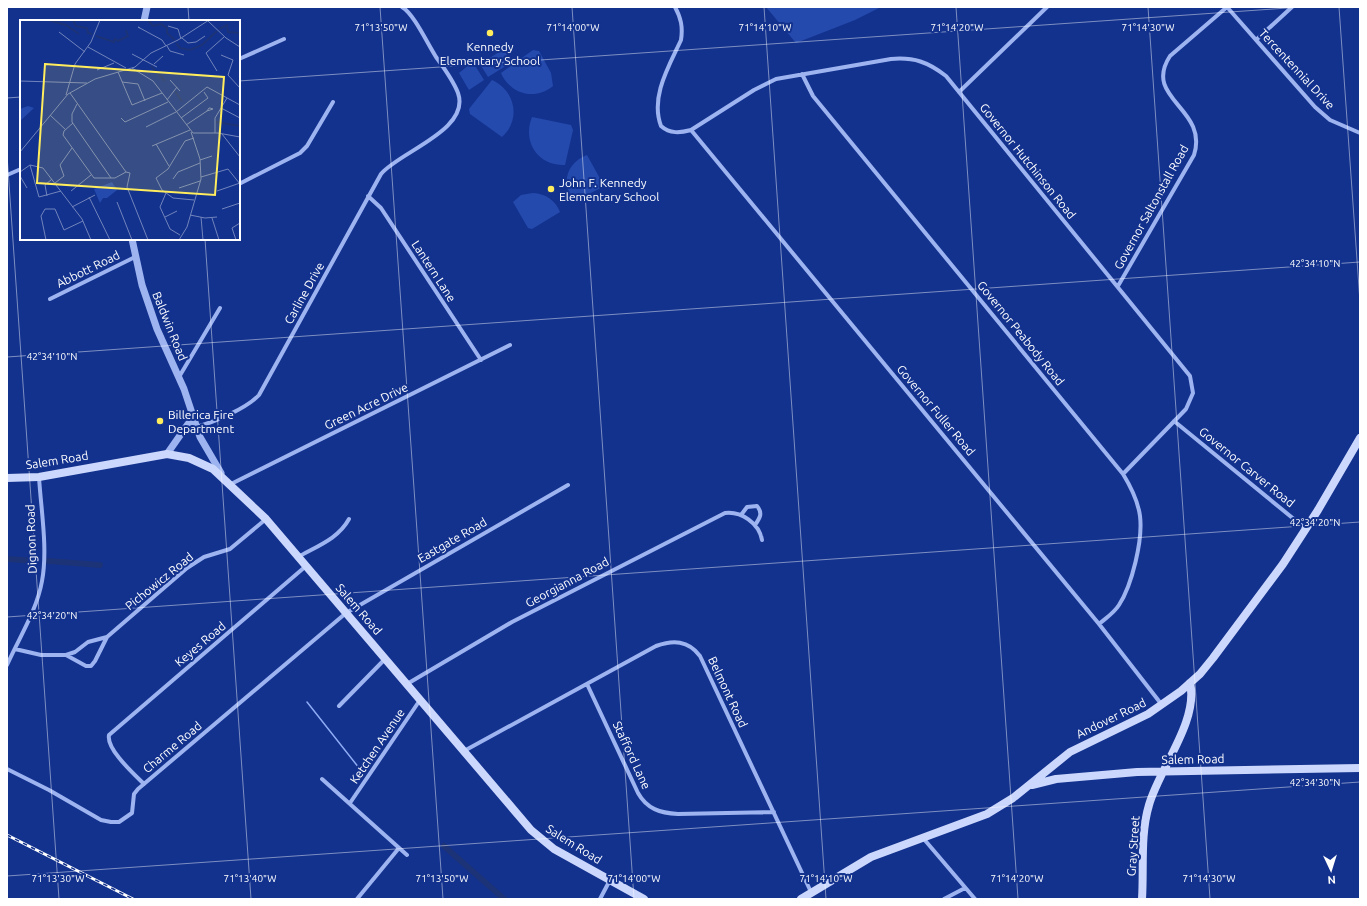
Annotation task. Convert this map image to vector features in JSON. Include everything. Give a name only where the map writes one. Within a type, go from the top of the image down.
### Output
[{"type":"main road","name":"Andover Road","points":[[801,899],[871,856],[982,816],[1007,802],[1047,769],[1078,748],[1140,719],[1163,705],[1190,683],[1224,644],[1307,529],[1360,438]]},
{"type":"main road","name":"Salem Road","points":[[7,478],[39,477],[167,454],[182,456],[200,462],[213,469],[266,519],[537,836],[554,849],[644,899]]},
{"type":"main road","name":"Gray Street","points":[[1142,899],[1147,813],[1159,778],[1164,771],[1188,716],[1192,702],[1190,683]]},
{"type":"main road","name":"Salem Road","points":[[1028,786],[1056,779],[1164,771],[1360,768]]},
{"type":"main road","points":[[1047,769],[1056,779]]},
{"type":"street","points":[[144,20],[147,7]]},
{"type":"street","name":"Carline Drive","points":[[196,427],[245,406],[254,400],[261,392],[368,196],[386,168],[452,122],[458,113],[460,102],[456,87],[420,32],[411,14],[402,7]]},
{"type":"street","points":[[675,7],[680,18],[683,32],[681,40],[661,84],[659,122],[664,129],[672,132],[681,133],[691,130]]},
{"type":"street","points":[[958,92],[1047,7]]},
{"type":"street","name":"Tercentennial Drive","points":[[1227,7],[1315,107],[1330,120],[1360,133]]},
{"type":"street","name":"Governor Saltonstall Road","points":[[1118,286],[1194,155],[1197,146],[1195,128],[1191,120],[1170,97],[1165,88],[1163,71],[1166,63],[1170,56],[1227,7]]},
{"type":"street","points":[[1256,40],[1292,7]]},
{"type":"street","points":[[240,58],[284,39]]},
{"type":"street","name":"Governor Hutchinson Road","points":[[691,130],[768,82],[802,74],[891,58],[907,58],[921,60],[946,76],[1190,376],[1193,393],[1191,401],[1123,474]]},
{"type":"street","name":"Governor Peabody Road","points":[[802,74],[813,96],[1123,474],[1139,509],[1139,538],[1131,576],[1125,592],[1114,611],[1099,624]]},
{"type":"street","points":[[240,183],[300,153],[307,146],[333,102]]},
{"type":"street","name":"Governor Fuller Road","points":[[691,130],[1099,624],[1163,705]]},
{"type":"street","points":[[7,175],[20,169]]},
{"type":"street","name":"Lantern Lane","points":[[368,196],[381,208],[481,360]]},
{"type":"street","name":"Baldwin Road","points":[[132,240],[135,258],[157,329],[179,377],[196,427],[210,458],[229,483]]},
{"type":"street","name":"Abbott Road","points":[[50,299],[135,258]]},
{"type":"street","points":[[179,377],[220,308]]},
{"type":"street","name":"Green Acre Drive","points":[[229,483],[510,345]]},
{"type":"street","points":[[167,454],[188,424],[194,420]]},
{"type":"street","name":"Governor Carver Road","points":[[1174,421],[1307,529]]},
{"type":"street","name":"Dignon Road","points":[[7,665],[35,605],[44,571],[39,477]]},
{"type":"street","name":"Eastgate Road","points":[[346,613],[568,485]]},
{"type":"street","points":[[755,525],[761,514],[760,509],[757,506],[747,506],[741,515],[755,525],[762,540]]},
{"type":"street","name":"Georgianna Road","points":[[407,684],[512,622],[661,545],[725,513],[737,513],[741,515]]},
{"type":"street","name":"Pichowicz Road","points":[[66,655],[86,666],[91,666],[96,661],[107,637],[187,568],[204,558],[230,549],[266,519]]},
{"type":"street","points":[[298,556],[335,537],[349,520]]},
{"type":"street","name":"Keyes Road","points":[[144,784],[118,756],[108,738],[110,733],[306,566]]},
{"type":"street","name":"Charme Road","points":[[7,769],[49,790],[90,815],[111,822],[119,822],[129,816],[133,809],[134,794],[144,784],[346,613]]},
{"type":"street","name":"Pichowicz Road","points":[[15,648],[41,656],[66,655],[75,652],[88,642],[107,637]]},
{"type":"street","name":"Belmont Road","points":[[464,752],[662,644],[678,642],[693,648],[703,661],[811,892]]},
{"type":"street","points":[[340,706],[386,659]]},
{"type":"street","name":"Stafford Lane","points":[[587,684],[638,793],[650,807],[664,813],[678,814],[774,812]]},
{"type":"street","name":"Ketchen Avenue","points":[[350,803],[420,700]]},
{"type":"street","points":[[322,778],[350,803],[351,806],[407,855]]},
{"type":"street","points":[[923,838],[975,899]]},
{"type":"street","points":[[357,899],[399,848]]},
{"type":"street","points":[[600,899],[610,880]]},
{"type":"street","points":[[944,899],[965,888]]},
{"type":"shaded area","points":[[766,7],[881,7],[855,20],[796,43]]},
{"type":"shaded area","points":[[504,49],[512,62],[488,77],[480,64]]},
{"type":"shaded area","points":[[533,50],[539,51],[551,73],[553,86],[546,91],[531,94],[524,93],[510,86],[501,73]]},
{"type":"shaded area","points":[[469,65],[476,67],[484,80],[469,90],[459,73]]},
{"type":"shaded area","points":[[492,80],[506,91],[511,98],[513,106],[514,114],[512,122],[502,137],[470,114],[469,109]]},
{"type":"shaded area","points":[[532,117],[571,125],[573,130],[565,165],[547,161],[540,157],[535,151],[529,135],[529,126]]},
{"type":"shaded area","points":[[587,155],[603,184],[601,188],[574,201],[567,188],[568,174],[570,168],[580,158]]},
{"type":"shaded area","points":[[533,193],[550,198],[556,204],[560,212],[532,229],[528,228],[513,202],[521,195]]},
{"type":"waterway","points":[[7,559],[37,561]]},
{"type":"waterway","points":[[48,561],[100,565]]},
{"type":"waterway","points":[[307,702],[363,773]]},
{"type":"waterway","points":[[444,846],[504,899]]},
{"type":"railway","points":[[7,835],[133,899]]},
{"type":"place","name":"Kennedy Elementary School","points":[[490,33]]},
{"type":"place","name":"John F. Kennedy Elementary School","points":[[551,189]]},
{"type":"place","name":"Billerica Fire Department","points":[[160,421]]}]
